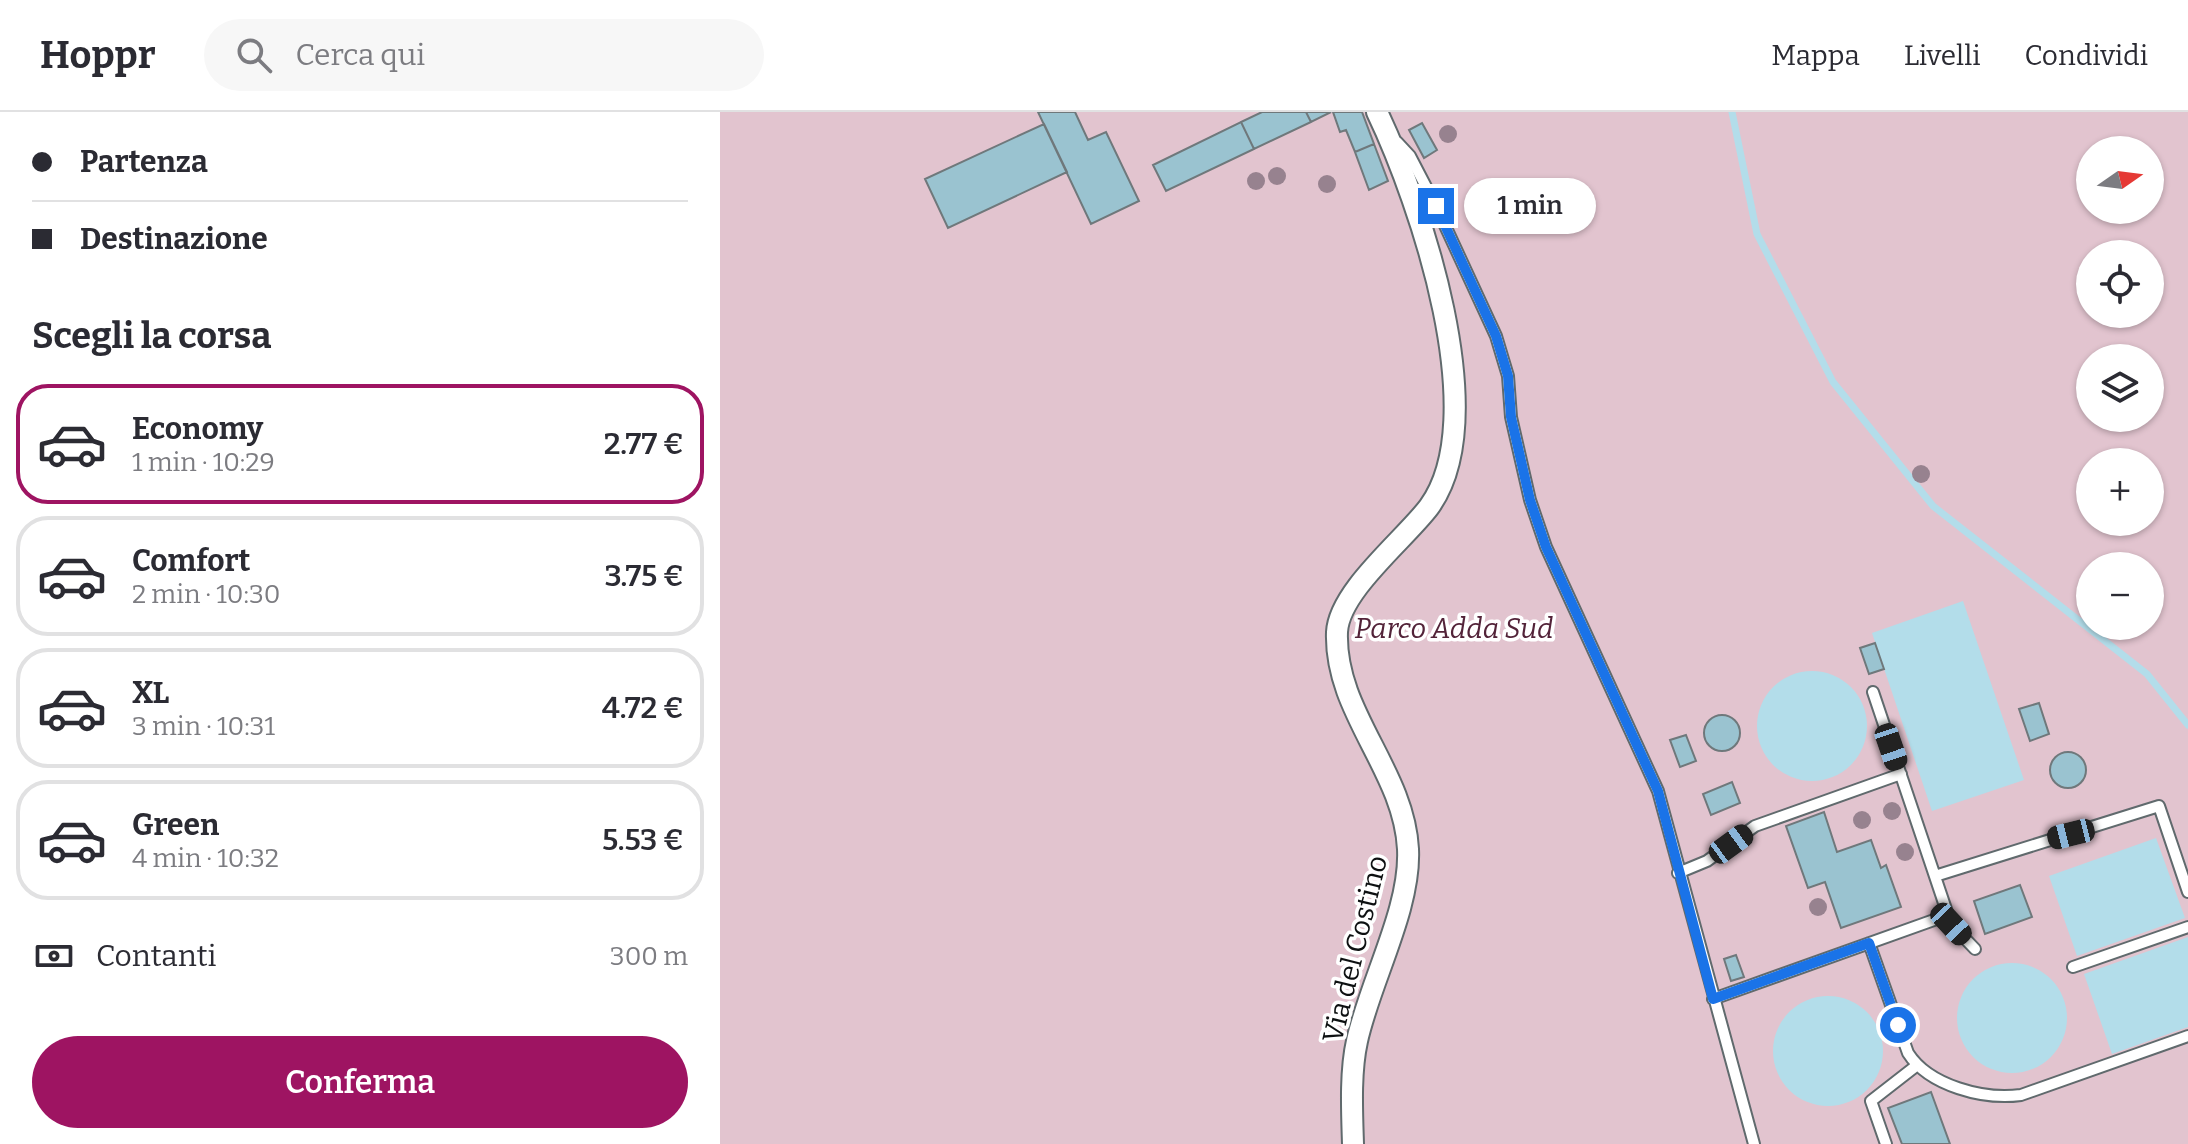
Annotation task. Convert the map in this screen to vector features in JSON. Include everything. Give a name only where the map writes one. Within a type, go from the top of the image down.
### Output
[{"type":"street","name":"Via del Costino","points":[[1353,1144],[1356,1044],[1402,897],[1408,852],[1405,819],[1348,696],[1337,629],[1372,569],[1431,505],[1446,475],[1455,429],[1454,372],[1444,309],[1381,120]]},
{"type":"lane","points":[[1381,120],[1410,156],[1496,336],[1508,376],[1511,417],[1538,524],[1653,779],[1754,1144]]},
{"type":"lane","points":[[1873,692],[1951,924],[1975,949]]},
{"type":"lane","points":[[1678,873],[1707,861],[1755,826],[1901,774]]},
{"type":"lane","points":[[1935,876],[2159,806],[2188,892]]},
{"type":"lane","points":[[1713,999],[1948,915]]},
{"type":"lane","points":[[2073,967],[2188,927]]},
{"type":"lane","points":[[1869,943],[1908,1053],[1916,1066],[1929,1075],[1998,1098],[2021,1095],[2188,1036]]},
{"type":"lane","points":[[1886,1144],[1871,1101],[1916,1066]]},
{"type":"green space","name":"Parco Adda Sud","points":[[720,112],[2188,112],[2188,1144],[720,1144]]},
{"type":"water","points":[[1963,601],[2024,780],[1932,811],[1872,633]]},
{"type":"water","points":[[1812,671],[1833,675],[1851,687],[1863,705],[1867,726],[1863,747],[1851,765],[1833,777],[1812,781],[1791,777],[1773,765],[1761,747],[1757,726],[1761,705],[1773,687],[1791,675]]},
{"type":"water","points":[[2156,838],[2185,918],[2077,956],[2049,876]]},
{"type":"water","points":[[2188,937],[2188,1027],[2112,1054],[2084,974]]},
{"type":"water","points":[[2012,963],[2033,967],[2051,979],[2063,997],[2067,1018],[2063,1039],[2051,1057],[2033,1069],[2012,1073],[1991,1069],[1973,1057],[1961,1039],[1957,1018],[1961,997],[1973,979],[1991,967]]},
{"type":"water","points":[[1828,996],[1849,1000],[1867,1012],[1879,1030],[1883,1051],[1879,1072],[1867,1090],[1849,1102],[1828,1106],[1807,1102],[1789,1090],[1777,1072],[1773,1051],[1777,1030],[1789,1012],[1807,1000]]},
{"type":"building","points":[[1038,112],[1075,112],[1088,140],[1106,132],[1139,201],[1091,224]]},
{"type":"building","points":[[1262,112],[1306,112],[1311,122],[1254,149],[1241,122]]},
{"type":"building","points":[[1306,112],[1331,112],[1311,122]]},
{"type":"building","points":[[1333,112],[1362,112],[1374,144],[1355,152],[1346,130],[1340,132]]},
{"type":"building","points":[[1241,122],[1254,149],[1166,191],[1153,165]]},
{"type":"building","points":[[1422,123],[1437,150],[1424,158],[1409,130]]},
{"type":"building","points":[[1044,124],[1067,172],[948,228],[925,179]]},
{"type":"building","points":[[1374,144],[1388,181],[1369,190],[1355,152]]},
{"type":"building","points":[[1875,643],[1884,669],[1869,674],[1860,648]]},
{"type":"building","points":[[2039,703],[2049,734],[2030,741],[2019,709]]},
{"type":"building","points":[[1722,715],[1735,720],[1740,733],[1735,746],[1722,751],[1709,746],[1704,733],[1709,720]]},
{"type":"building","points":[[1686,735],[1696,761],[1680,767],[1670,740]]},
{"type":"building","points":[[2068,752],[2081,757],[2086,770],[2081,783],[2068,788],[2055,783],[2050,770],[2055,757]]},
{"type":"building","points":[[1732,782],[1740,803],[1711,815],[1703,794]]},
{"type":"building","points":[[1824,812],[1837,852],[1871,840],[1881,868],[1886,865],[1901,907],[1841,928],[1825,882],[1808,888],[1786,826]]},
{"type":"building","points":[[2020,885],[2032,917],[1985,934],[1974,901]]},
{"type":"building","points":[[1736,955],[1744,977],[1731,981],[1724,959]]},
{"type":"building","points":[[1931,1092],[1950,1144],[1902,1144],[1888,1108]]},
{"type":"waterway","points":[[1732,112],[1757,234],[1833,382],[1933,506],[2147,674],[2188,725]]},
{"type":"route","points":[[1436,206],[1496,336],[1508,376],[1511,417],[1530,500],[1546,547],[1639,743],[1658,791],[1713,999],[1869,943],[1898,1025]]}]
